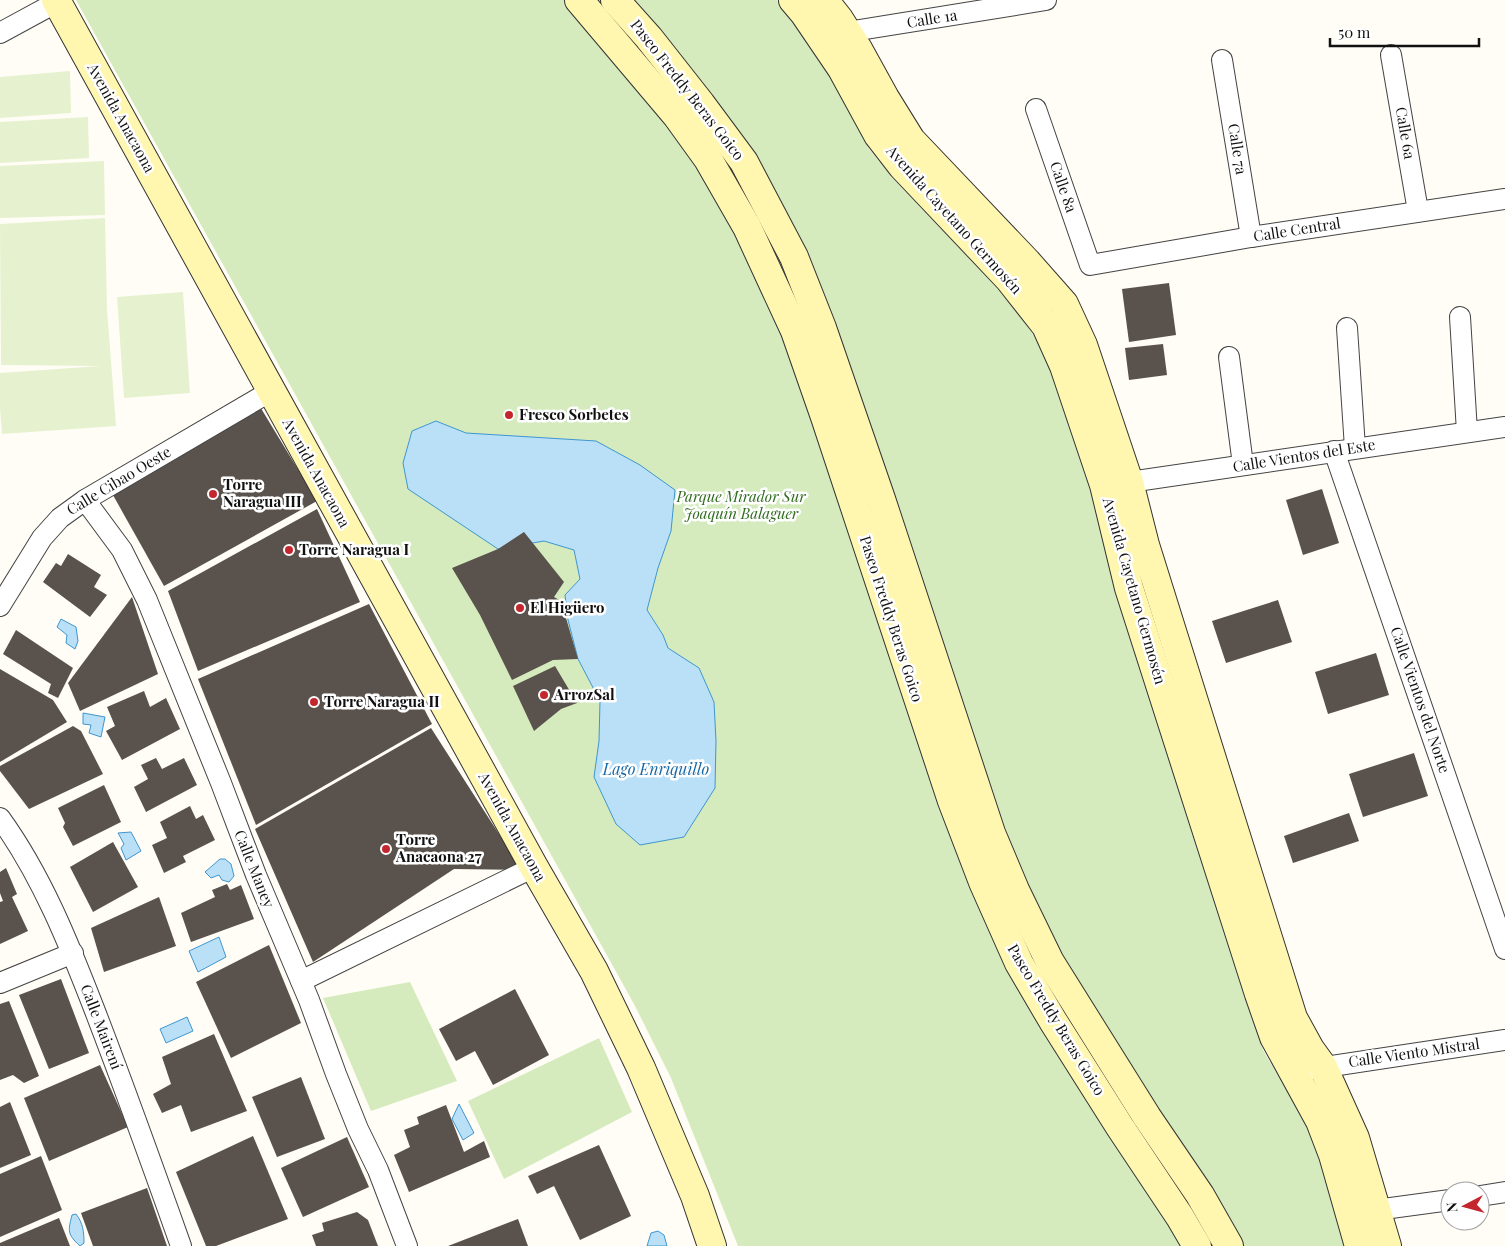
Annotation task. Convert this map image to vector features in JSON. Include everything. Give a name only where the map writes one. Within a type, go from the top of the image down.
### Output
[{"type":"street","name":"Paseo Freddy Beras Goico","points":[[579,0],[677,116],[708,159],[747,227],[795,331],[952,801],[982,882],[1019,964],[1197,1246]]},
{"type":"street","name":"Paseo Freddy Beras Goico","points":[[615,0],[649,38],[744,162],[794,257],[822,328],[878,490],[991,832],[1015,890],[1050,962],[1147,1117],[1200,1195],[1229,1246]]},
{"type":"street","name":"Avenida Cayetano Germosén","points":[[793,0],[837,61],[878,135],[902,166],[1009,279],[1046,326],[1145,545],[1293,1018],[1310,1049],[1323,1067],[1355,1138],[1386,1246]]},
{"type":"street","name":"Avenida Cayetano Germosén","points":[[824,0],[858,48],[885,98],[912,140],[1064,304],[1083,344],[1116,483],[1130,588],[1274,1038],[1320,1121],[1359,1246]]},
{"type":"street","name":"Calle 1a","points":[[847,32],[1046,0]]},
{"type":"street","points":[[0,32],[56,1]]},
{"type":"street","name":"Avenida Anacaona","points":[[56,1],[534,867],[594,971],[641,1068],[695,1196],[712,1246]]},
{"type":"street","name":"Calle 6a","points":[[1391,54],[1418,211]]},
{"type":"street","name":"Calle 7a","points":[[1222,60],[1251,237]]},
{"type":"street","name":"Calle 8a","points":[[1036,109],[1090,265]]},
{"type":"street","name":"Calle Central","points":[[1090,265],[1251,237],[1505,199]]},
{"type":"street","points":[[1460,317],[1467,432]]},
{"type":"street","points":[[1347,328],[1355,448]]},
{"type":"street","points":[[1229,357],[1243,465]]},
{"type":"street","name":"Calle Cibao Oeste","points":[[0,606],[42,538],[60,518],[85,500],[271,391]]},
{"type":"street","name":"Calle Vientos del Este","points":[[1116,483],[1505,427]]},
{"type":"street","name":"Calle Vientos del Norte","points":[[1334,451],[1505,949]]},
{"type":"street","name":"Calle Maney","points":[[85,500],[122,550],[147,600],[256,875],[301,981],[358,1129],[378,1170],[407,1246]]},
{"type":"street","name":"Calle Mairení","points":[[0,818],[21,846],[73,953],[118,1070],[181,1246]]},
{"type":"street","points":[[301,981],[534,867]]},
{"type":"street","points":[[0,983],[73,953]]},
{"type":"street","name":"Calle Viento Mistral","points":[[1294,1073],[1505,1040]]},
{"type":"street","points":[[1490,1194],[1505,1192]]},
{"type":"street","points":[[1376,1210],[1440,1201]]},
{"type":"green space","name":"Parque Mirador Sur Joaquín Balaguer","points":[[76,0],[777,0],[815,48],[869,149],[891,176],[998,289],[1038,342],[1051,371],[1090,489],[1182,800],[1263,1050],[1308,1127],[1344,1246],[738,1246],[671,1078],[634,1004]]},
{"type":"green space","points":[[70,71],[71,113],[0,118],[0,77]]},
{"type":"green space","points":[[88,117],[89,158],[0,163],[0,122]]},
{"type":"green space","points":[[104,161],[105,215],[0,218],[0,166]]},
{"type":"green space","points":[[105,218],[107,309],[116,426],[2,434],[0,373],[100,366],[1,365],[0,224]]},
{"type":"green space","points":[[183,292],[190,393],[124,398],[117,297]]},
{"type":"green space","points":[[410,982],[457,1081],[371,1111],[323,998]]},
{"type":"green space","points":[[599,1038],[632,1112],[504,1179],[468,1101]]},
{"type":"water","name":"Lago Enriquillo","points":[[436,421],[466,433],[596,441],[640,465],[675,490],[671,531],[658,568],[647,610],[663,635],[668,648],[699,668],[714,702],[716,741],[715,788],[684,837],[640,845],[616,824],[594,777],[599,741],[600,701],[578,659],[568,620],[565,595],[580,579],[574,550],[544,541],[498,549],[408,489],[403,463],[412,431]]},
{"type":"water","points":[[61,619],[76,627],[78,641],[75,649],[66,643],[67,635],[57,627]]},
{"type":"water","points":[[83,713],[105,717],[101,737],[89,733],[91,725],[83,724]]},
{"type":"water","points":[[131,832],[141,851],[126,860],[121,848],[124,844],[118,833]]},
{"type":"water","points":[[220,859],[225,859],[231,864],[234,876],[229,882],[222,880],[219,875],[211,878],[205,872]]},
{"type":"water","points":[[219,937],[226,957],[198,972],[189,951]]},
{"type":"water","points":[[187,1017],[193,1031],[166,1043],[160,1029]]},
{"type":"water","points":[[459,1104],[474,1133],[463,1140],[452,1119]]},
{"type":"water","points":[[76,1214],[83,1231],[84,1243],[80,1246],[70,1232],[72,1215]]},
{"type":"water","points":[[658,1231],[664,1235],[667,1246],[647,1246],[651,1233]]},
{"type":"building","points":[[1169,283],[1176,335],[1129,342],[1122,289]]},
{"type":"building","points":[[1163,344],[1167,375],[1129,380],[1125,348]]},
{"type":"building","name":"Torre Naragua III","points":[[259,405],[317,501],[164,586],[109,488]]},
{"type":"building","points":[[1322,489],[1339,543],[1303,555],[1286,500]]},
{"type":"building","name":"Torre Naragua I","points":[[317,509],[360,602],[198,671],[168,591]]},
{"type":"building","name":"El Higüero","points":[[524,532],[564,582],[554,597],[561,601],[578,659],[553,660],[512,680],[480,615],[452,568],[498,549]]},
{"type":"building","points":[[68,554],[101,575],[94,587],[107,595],[90,617],[43,582],[56,563],[61,566]]},
{"type":"building","points":[[132,597],[158,674],[80,711],[68,683]]},
{"type":"building","points":[[1278,600],[1292,642],[1226,663],[1212,621]]},
{"type":"building","name":"Torre Naragua II","points":[[369,604],[432,724],[256,825],[198,679]]},
{"type":"building","points":[[16,630],[73,668],[58,698],[48,693],[51,684],[3,654]]},
{"type":"building","points":[[1376,653],[1389,695],[1328,714],[1315,672]]},
{"type":"building","name":"ArrozSal","points":[[555,666],[577,703],[561,709],[534,731],[513,686]]},
{"type":"building","points":[[0,669],[53,700],[67,722],[0,762]]},
{"type":"building","points":[[144,691],[150,707],[166,698],[180,729],[122,760],[106,731],[115,726],[107,707]]},
{"type":"building","points":[[73,726],[81,731],[103,774],[29,809],[0,771],[0,766]]},
{"type":"building","name":"Torre Anacaona 27","points":[[431,728],[522,870],[454,869],[313,962],[255,829]]},
{"type":"building","points":[[1414,753],[1428,796],[1363,817],[1349,774]]},
{"type":"building","points":[[156,758],[162,769],[184,758],[197,785],[146,812],[134,787],[148,779],[141,765]]},
{"type":"building","points":[[104,785],[121,822],[73,846],[63,827],[65,823],[58,808]]},
{"type":"building","points":[[190,806],[196,819],[203,815],[215,840],[183,856],[186,862],[164,873],[152,845],[167,838],[160,822]]},
{"type":"building","points":[[1349,813],[1359,841],[1293,863],[1284,836]]},
{"type":"building","points":[[113,842],[138,887],[93,912],[70,867]]},
{"type":"building","points":[[6,868],[17,894],[12,897],[28,931],[0,944],[0,902],[3,901],[0,893],[0,872]]},
{"type":"building","points":[[227,884],[230,890],[241,885],[254,919],[191,942],[181,913],[215,897],[212,890]]},
{"type":"building","points":[[159,897],[176,946],[104,972],[91,928]]},
{"type":"building","points":[[269,945],[301,1023],[231,1058],[196,982]]},
{"type":"building","points":[[61,979],[89,1053],[49,1069],[19,995]]},
{"type":"building","points":[[515,989],[549,1055],[493,1085],[475,1051],[456,1061],[439,1029]]},
{"type":"building","points":[[9,1001],[39,1076],[24,1083],[13,1075],[0,1080],[0,1004]]},
{"type":"building","points":[[214,1034],[247,1111],[191,1132],[181,1105],[162,1113],[153,1094],[171,1084],[162,1057]]},
{"type":"building","points":[[100,1065],[128,1127],[49,1161],[24,1098]]},
{"type":"building","points":[[301,1077],[325,1139],[277,1157],[252,1097]]},
{"type":"building","points":[[10,1102],[31,1155],[0,1168],[0,1107]]},
{"type":"building","points":[[446,1105],[464,1152],[484,1141],[490,1157],[409,1192],[394,1155],[410,1147],[404,1130],[419,1124],[417,1117]]},
{"type":"building","points":[[253,1136],[288,1219],[216,1246],[206,1246],[176,1172]]},
{"type":"building","points":[[347,1137],[369,1187],[303,1217],[281,1168]]},
{"type":"building","points":[[599,1145],[631,1216],[580,1240],[554,1186],[537,1194],[528,1176]]},
{"type":"building","points":[[41,1156],[62,1210],[0,1237],[0,1174]]},
{"type":"building","points":[[147,1188],[167,1246],[93,1246],[81,1213]]},
{"type":"building","points":[[357,1212],[368,1220],[378,1246],[316,1246],[312,1235],[324,1231],[322,1223]]},
{"type":"building","points":[[59,1218],[70,1246],[0,1246],[0,1243]]},
{"type":"building","points":[[518,1219],[528,1246],[448,1246]]},
{"type":"place","name":"Fresco Sorbetes","points":[[509,415]]},
{"type":"place","name":"Torre Naragua III","points":[[213,494]]},
{"type":"place","name":"Torre Naragua I","points":[[289,550]]},
{"type":"place","name":"El Higüero","points":[[520,608]]},
{"type":"place","name":"ArrozSal","points":[[544,695]]},
{"type":"place","name":"Torre Naragua II","points":[[314,702]]},
{"type":"place","name":"Torre Anacaona 27","points":[[386,849]]}]
